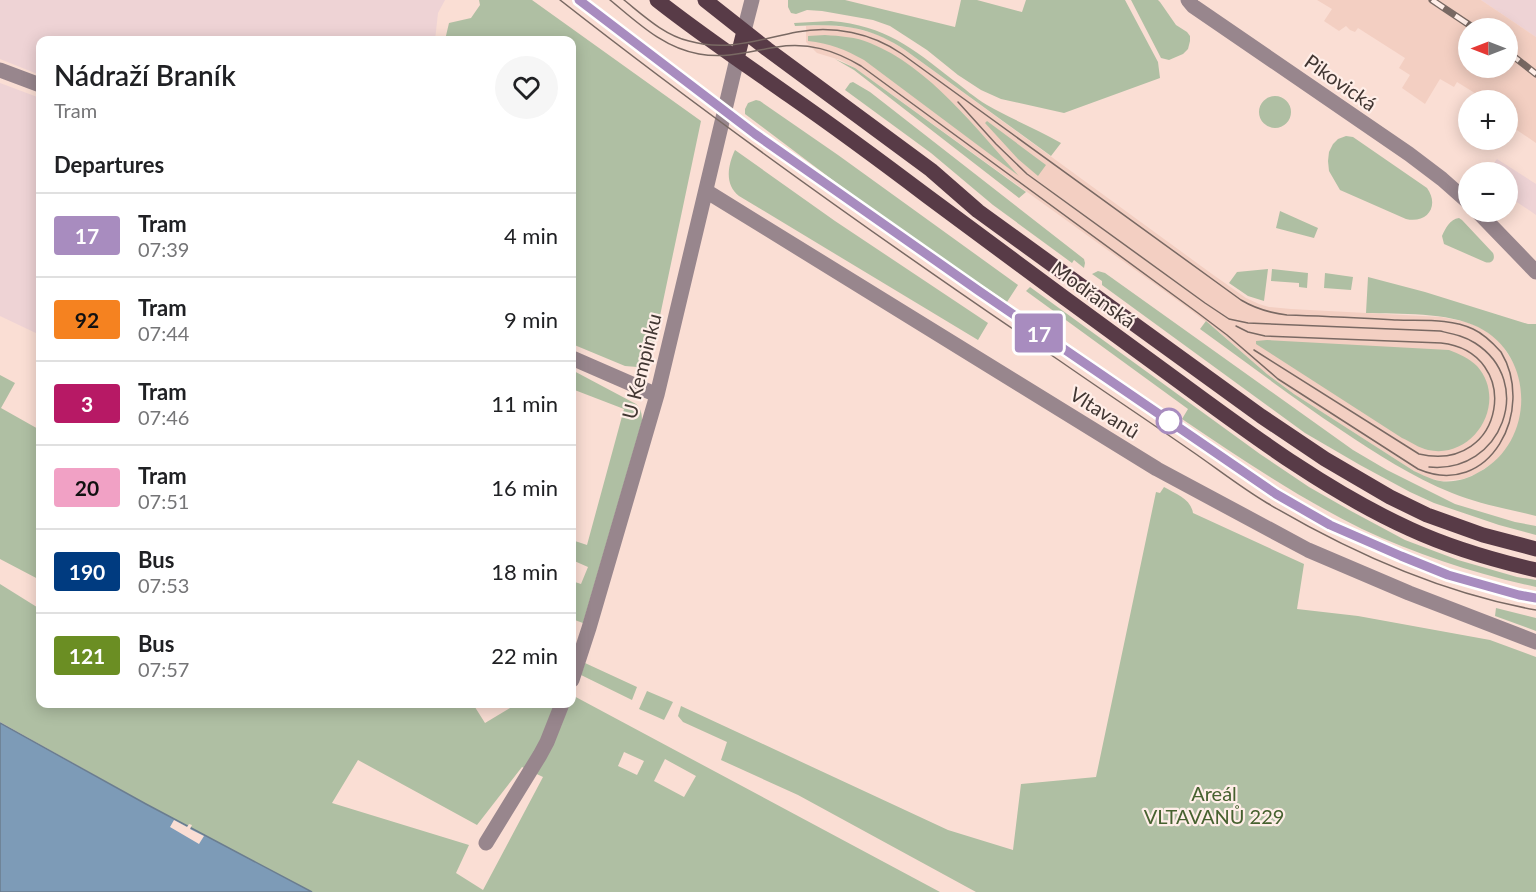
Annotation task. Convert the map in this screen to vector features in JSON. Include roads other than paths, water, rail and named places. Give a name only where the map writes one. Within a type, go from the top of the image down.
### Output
[{"type":"main road","name":"Modřanská","points":[[657,0],[906,180],[1221,413],[1323,481],[1388,519],[1433,539],[1481,556],[1536,570]]},
{"type":"main road","name":"Modřanská","points":[[705,0],[811,82],[919,160],[978,212],[1261,416],[1325,459],[1390,497],[1437,519],[1483,535],[1536,549]]},
{"type":"main road","points":[[737,59],[744,31]]},
{"type":"street","points":[[744,31],[752,0]]},
{"type":"street","name":"Pikovická","points":[[1188,0],[1193,6],[1409,154],[1458,193]]},
{"type":"street","name":"U Kempinku","points":[[576,667],[657,395],[737,59]]},
{"type":"street","points":[[0,70],[36,84]]},
{"type":"street","name":"Vltavanů","points":[[706,191],[1157,469],[1308,550],[1409,593],[1536,642]]},
{"type":"street","points":[[1488,222],[1536,272]]},
{"type":"street","points":[[576,360],[657,395]]},
{"type":"street","points":[[486,843],[540,755],[560,708]]},
{"type":"water","points":[[0,723],[146,804],[312,892],[0,892]]},
{"type":"tram line","points":[[560,0],[807,185],[1257,497],[1331,538],[1431,582],[1501,603],[1536,610]]},
{"type":"tram line","points":[[579,0],[755,134],[979,291],[1276,494],[1330,525],[1448,575],[1536,598]]},
{"type":"tram line","name":"17","points":[[579,0],[755,134],[979,291],[1276,494],[1330,525],[1448,575],[1536,598]]},
{"type":"tram line","points":[[610,0],[651,33],[686,51],[719,56],[799,46],[831,52],[861,66],[1198,313],[1278,379],[1418,469],[1444,475],[1466,472],[1485,461],[1500,444],[1509,423],[1513,399],[1510,375],[1501,352],[1481,333],[1455,323],[1287,315],[1258,308],[1241,300],[902,54],[878,41],[852,32],[811,30],[730,45],[703,44],[671,34],[624,0]]},
{"type":"tram line","points":[[958,102],[1027,174],[1229,319],[1248,323],[1440,331],[1475,343],[1494,360],[1504,380],[1506,401],[1502,422],[1492,441],[1476,456],[1454,465],[1429,467]]},
{"type":"tram line","points":[[1236,326],[1265,336],[1441,343],[1467,351],[1485,367],[1493,387],[1494,409],[1486,430],[1471,446],[1448,455],[1419,454],[1254,350]]},
{"type":"railway","points":[[1432,0],[1459,18]]},
{"type":"railway","points":[[1518,60],[1536,74]]},
{"type":"park label","name":"Areál VLTAVANŮ 229","points":[[1214,804]]}]
